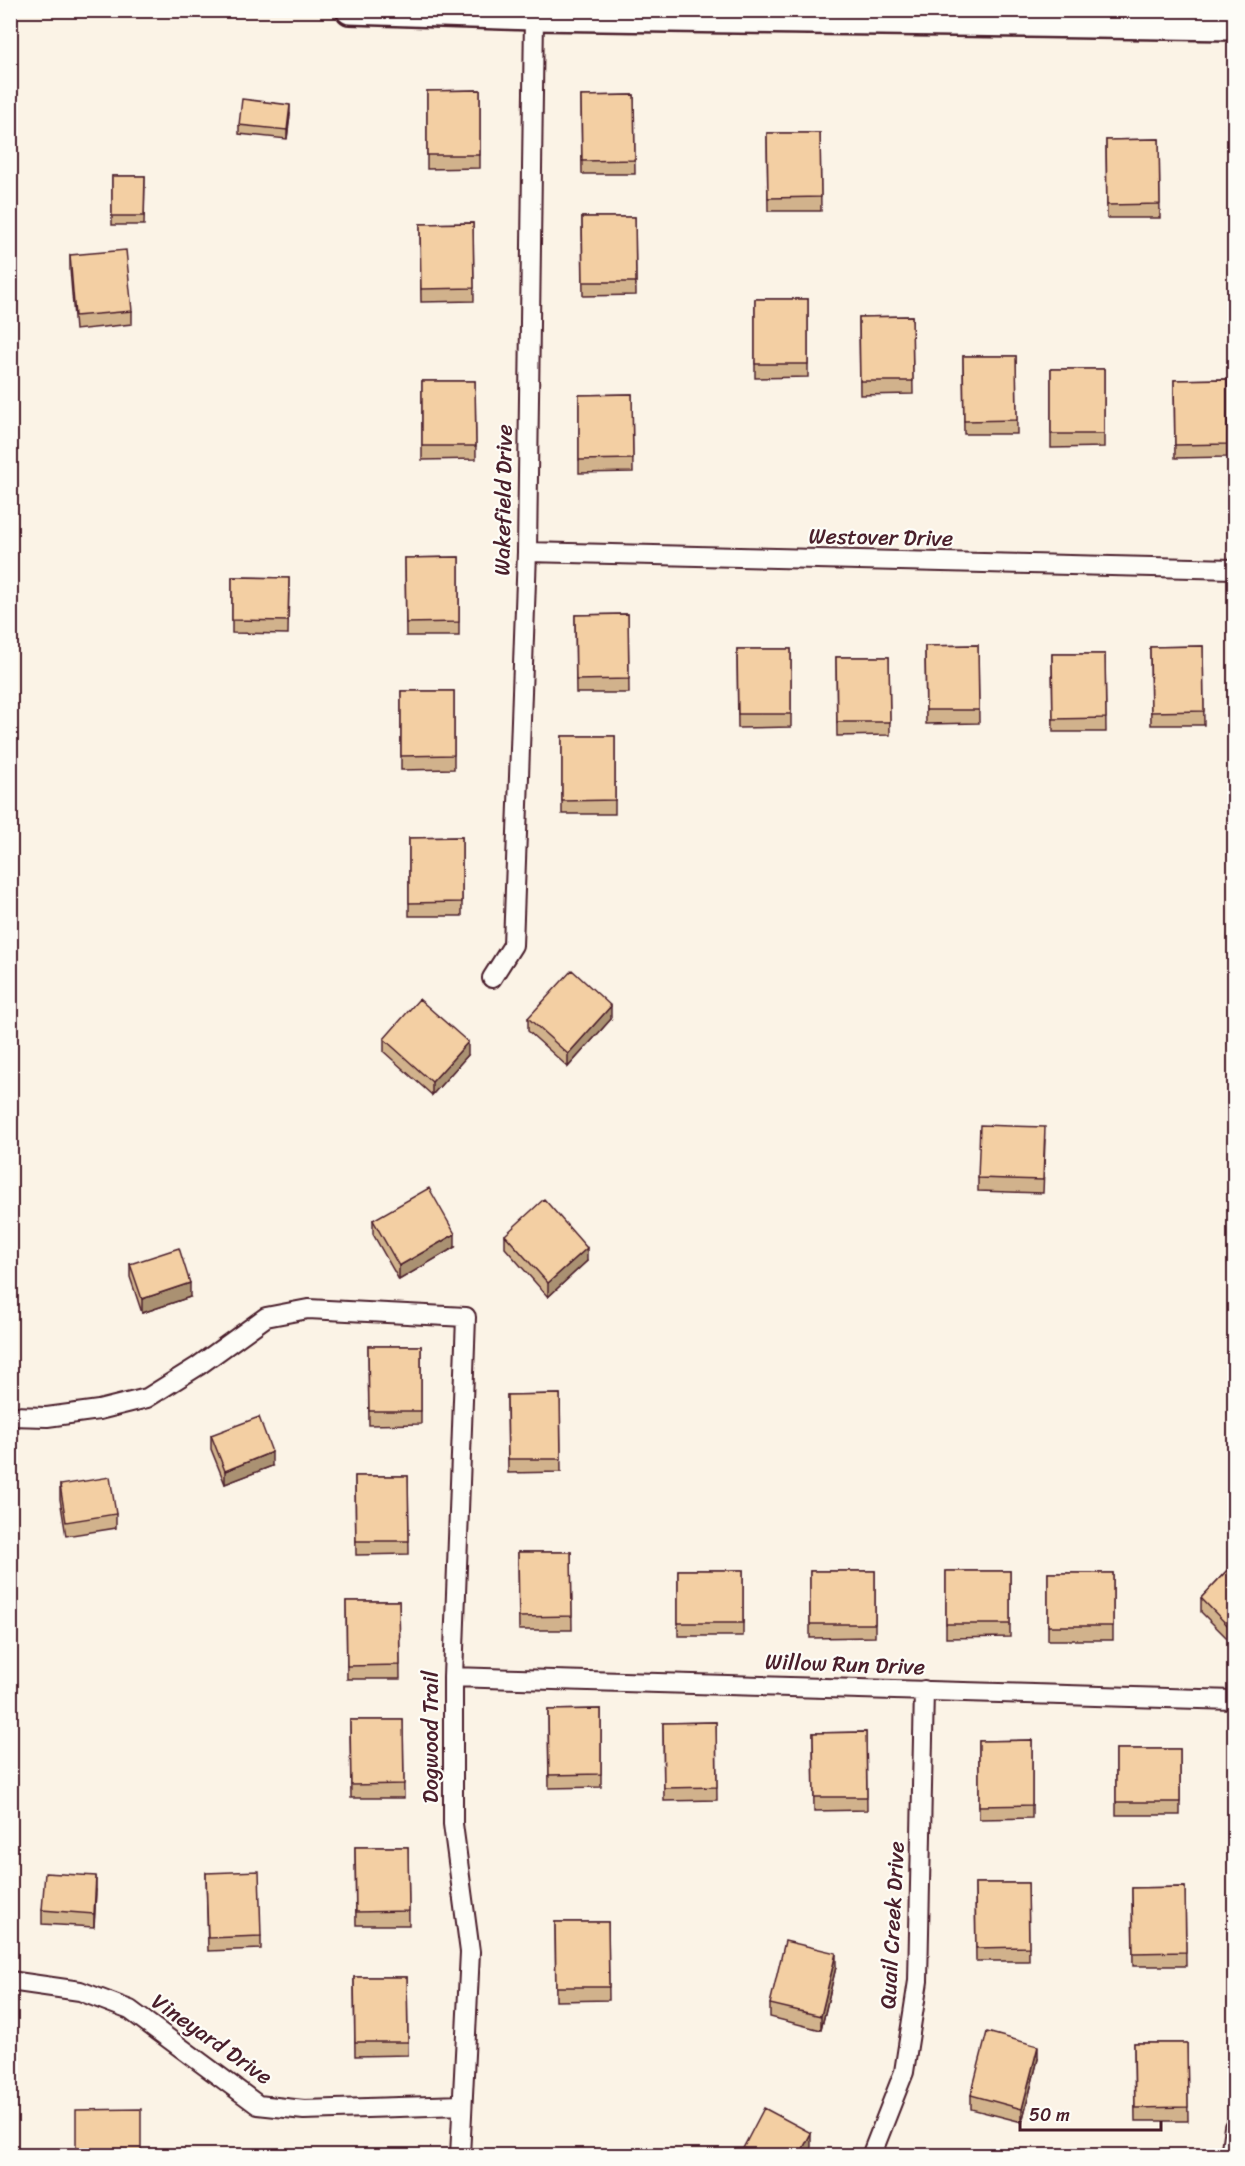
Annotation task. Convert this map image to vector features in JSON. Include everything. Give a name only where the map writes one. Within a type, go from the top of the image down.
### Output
[{"type":"street","points":[[350,10],[534,16],[1234,26]]},
{"type":"street","name":"Wakefield Drive","points":[[492,978],[513,945],[527,552],[534,16]]},
{"type":"street","name":"Westover Drive","points":[[527,552],[1234,569]]},
{"type":"street","name":"Dogwood Trail","points":[[10,1416],[47,1417],[99,1410],[147,1398],[198,1366],[266,1317],[308,1309],[466,1317],[453,1677],[453,1824],[470,1953],[460,2156]]},
{"type":"street","name":"Willow Run Drive","points":[[453,1677],[1234,1700]]},
{"type":"street","name":"Quail Creek Drive","points":[[871,2156],[904,2072],[918,1981],[924,1690]]},
{"type":"street","name":"Vineyard Drive","points":[[10,1981],[80,1991],[130,2010],[258,2105],[304,2110],[462,2105]]},
{"type":"street","points":[[1230,2156],[1234,2127]]},
{"type":"building","points":[[480,90],[480,155],[427,155],[427,91]]},
{"type":"building","points":[[634,95],[635,160],[582,161],[581,96]]},
{"type":"building","points":[[242,99],[290,105],[287,130],[239,125]]},
{"type":"building","points":[[767,133],[820,133],[821,197],[768,198]]},
{"type":"building","points":[[1159,139],[1160,204],[1107,205],[1106,140]]},
{"type":"building","points":[[112,176],[145,176],[144,216],[112,216]]},
{"type":"building","points":[[582,217],[635,217],[636,282],[583,282]]},
{"type":"building","points":[[473,223],[474,288],[421,289],[420,224]]},
{"type":"building","points":[[126,250],[132,311],[75,316],[70,255]]},
{"type":"building","points":[[755,299],[808,299],[808,364],[755,364]]},
{"type":"building","points":[[912,316],[913,381],[860,381],[859,317]]},
{"type":"building","points":[[963,356],[1016,356],[1017,420],[964,421]]},
{"type":"building","points":[[1051,369],[1104,369],[1104,434],[1051,434]]},
{"type":"building","points":[[1227,379],[1227,444],[1175,445],[1174,380]]},
{"type":"building","points":[[422,381],[475,381],[476,446],[422,446]]},
{"type":"building","points":[[632,394],[633,459],[579,460],[579,395]]},
{"type":"building","points":[[459,557],[459,622],[406,623],[405,558]]},
{"type":"building","points":[[232,577],[289,578],[288,621],[232,620]]},
{"type":"building","points":[[628,614],[629,679],[576,680],[575,615]]},
{"type":"building","points":[[978,645],[979,710],[926,710],[925,646]]},
{"type":"building","points":[[1203,646],[1204,711],[1151,712],[1150,647]]},
{"type":"building","points":[[737,649],[791,649],[791,714],[738,714]]},
{"type":"building","points":[[1052,654],[1105,654],[1106,718],[1053,719]]},
{"type":"building","points":[[836,657],[889,657],[890,722],[837,722]]},
{"type":"building","points":[[401,691],[454,691],[454,755],[401,756]]},
{"type":"building","points":[[562,736],[615,736],[615,800],[562,801]]},
{"type":"building","points":[[462,837],[462,902],[409,903],[409,838]]},
{"type":"building","points":[[572,970],[611,1006],[568,1054],[528,1018]]},
{"type":"building","points":[[419,999],[468,1042],[432,1082],[384,1039]]},
{"type":"building","points":[[980,1125],[1045,1127],[1043,1180],[978,1178]]},
{"type":"building","points":[[429,1188],[455,1234],[399,1266],[373,1220]]},
{"type":"building","points":[[544,1199],[587,1248],[548,1283],[505,1235]]},
{"type":"building","points":[[179,1248],[190,1283],[142,1299],[130,1264]]},
{"type":"building","points":[[368,1346],[421,1346],[421,1411],[369,1411]]},
{"type":"building","points":[[560,1394],[561,1459],[508,1459],[507,1395]]},
{"type":"building","points":[[259,1417],[272,1452],[225,1471],[211,1435]]},
{"type":"building","points":[[355,1476],[408,1476],[409,1541],[356,1541]]},
{"type":"building","points":[[110,1477],[116,1514],[66,1522],[60,1485]]},
{"type":"building","points":[[518,1552],[571,1552],[572,1616],[519,1617]]},
{"type":"building","points":[[1234,1563],[1234,1632],[1201,1598]]},
{"type":"building","points":[[678,1570],[743,1570],[743,1623],[678,1623]]},
{"type":"building","points":[[810,1571],[875,1571],[875,1624],[810,1624]]},
{"type":"building","points":[[946,1571],[1010,1571],[1010,1624],[946,1624]]},
{"type":"building","points":[[1048,1573],[1113,1573],[1113,1626],[1048,1626]]},
{"type":"building","points":[[346,1601],[399,1601],[400,1665],[347,1666]]},
{"type":"building","points":[[601,1709],[601,1774],[549,1775],[548,1710]]},
{"type":"building","points":[[350,1720],[403,1720],[404,1784],[351,1785]]},
{"type":"building","points":[[716,1722],[717,1787],[664,1788],[663,1723]]},
{"type":"building","points":[[866,1732],[867,1797],[814,1797],[813,1733]]},
{"type":"building","points":[[1032,1740],[1032,1805],[979,1806],[979,1741]]},
{"type":"building","points":[[1116,1749],[1180,1749],[1180,1802],[1116,1802]]},
{"type":"building","points":[[355,1847],[408,1847],[409,1911],[356,1912]]},
{"type":"building","points":[[259,1871],[261,1936],[208,1938],[206,1873]]},
{"type":"building","points":[[45,1873],[96,1876],[94,1914],[42,1910]]},
{"type":"building","points":[[975,1883],[1028,1883],[1029,1947],[976,1948]]},
{"type":"building","points":[[1185,1887],[1186,1952],[1133,1953],[1132,1888]]},
{"type":"building","points":[[555,1922],[608,1922],[609,1987],[556,1987]]},
{"type":"building","points":[[785,1941],[836,1953],[821,2016],[770,2004]]},
{"type":"building","points":[[354,1977],[407,1977],[408,2042],[355,2042]]},
{"type":"building","points":[[987,2032],[1038,2046],[1022,2109],[971,2095]]},
{"type":"building","points":[[1134,2043],[1187,2043],[1188,2107],[1135,2108]]},
{"type":"building","points":[[764,2108],[811,2133],[799,2156],[739,2156]]},
{"type":"building","points":[[141,2109],[141,2156],[76,2156],[76,2110]]},
{"type":"building","points":[[399,2151],[399,2156],[346,2156],[346,2152]]}]
